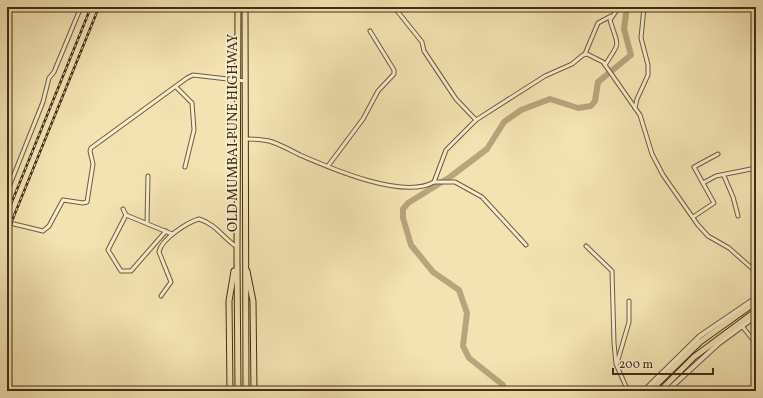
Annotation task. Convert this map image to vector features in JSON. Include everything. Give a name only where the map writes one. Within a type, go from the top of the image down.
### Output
[{"type":"highway","name":"OLD MUMBAI PUNE HIGHWAY","points":[[237,258],[238,7]]},
{"type":"highway","name":"OLD MUMBAI PUNE HIGHWAY","points":[[245,7],[245,258]]},
{"type":"highway","points":[[237,258],[238,391]]},
{"type":"highway","points":[[230,391],[230,301],[237,258]]},
{"type":"highway","points":[[245,258],[246,391]]},
{"type":"highway","points":[[245,258],[253,301],[254,391]]},
{"type":"highway","points":[[650,391],[700,342],[756,302]]},
{"type":"highway","points":[[660,391],[694,356],[756,311]]},
{"type":"street","points":[[7,192],[43,102],[49,78],[54,73],[81,7]]},
{"type":"street","points":[[394,7],[422,42],[424,51],[456,99],[476,120]]},
{"type":"street","points":[[435,181],[446,150],[476,120],[545,76],[572,64],[585,54],[598,23],[601,20],[611,16],[619,7]]},
{"type":"street","points":[[635,108],[637,99],[648,75],[648,65],[641,38],[644,7]]},
{"type":"street","points":[[606,66],[616,49],[618,42],[610,22],[611,16]]},
{"type":"street","points":[[328,166],[363,119],[378,91],[394,74],[394,70],[370,31]]},
{"type":"street","points":[[585,54],[600,60],[606,66],[612,78],[643,120],[652,154],[663,175],[693,217],[708,236],[729,248],[756,272]]},
{"type":"street","points":[[14,224],[43,231],[49,226],[63,200],[82,203],[87,202],[93,164],[90,151],[91,148],[193,75],[238,82],[245,81]]},
{"type":"street","points":[[176,87],[192,103],[194,130],[185,167]]},
{"type":"street","points":[[245,139],[269,141],[328,166],[385,185],[415,188],[435,181],[455,182],[482,197],[526,245]]},
{"type":"street","points":[[693,217],[714,203],[694,167],[718,154]]},
{"type":"street","points":[[703,183],[713,178],[756,168]]},
{"type":"street","points":[[147,223],[148,176]]},
{"type":"street","points":[[724,176],[738,216]]},
{"type":"street","points":[[124,209],[126,215],[108,250],[121,271],[131,271],[166,230]]},
{"type":"street","points":[[126,215],[166,230],[172,234]]},
{"type":"street","points":[[161,296],[171,282],[160,252],[160,248],[164,241],[172,234],[199,219],[214,226],[227,241],[237,247]]},
{"type":"street","points":[[586,246],[612,271],[616,364],[628,391]]},
{"type":"street","points":[[644,391],[700,336],[756,298]]},
{"type":"street","points":[[616,364],[629,322],[629,301]]},
{"type":"street","points":[[667,391],[697,363],[756,316]]},
{"type":"street","points":[[742,326],[754,341],[756,372]]},
{"type":"waterway","points":[[503,391],[503,385],[469,358],[463,346],[467,313],[459,290],[433,272],[411,245],[403,218],[403,209],[408,203],[450,177],[487,149],[504,122],[521,110],[550,99],[578,108],[591,106],[595,101],[598,82],[631,55],[624,29],[627,7]]},
{"type":"tunnel","points":[[7,221],[14,224]]},
{"type":"railway","points":[[7,214],[91,7]]},
{"type":"railway","points":[[7,233],[99,7]]}]
